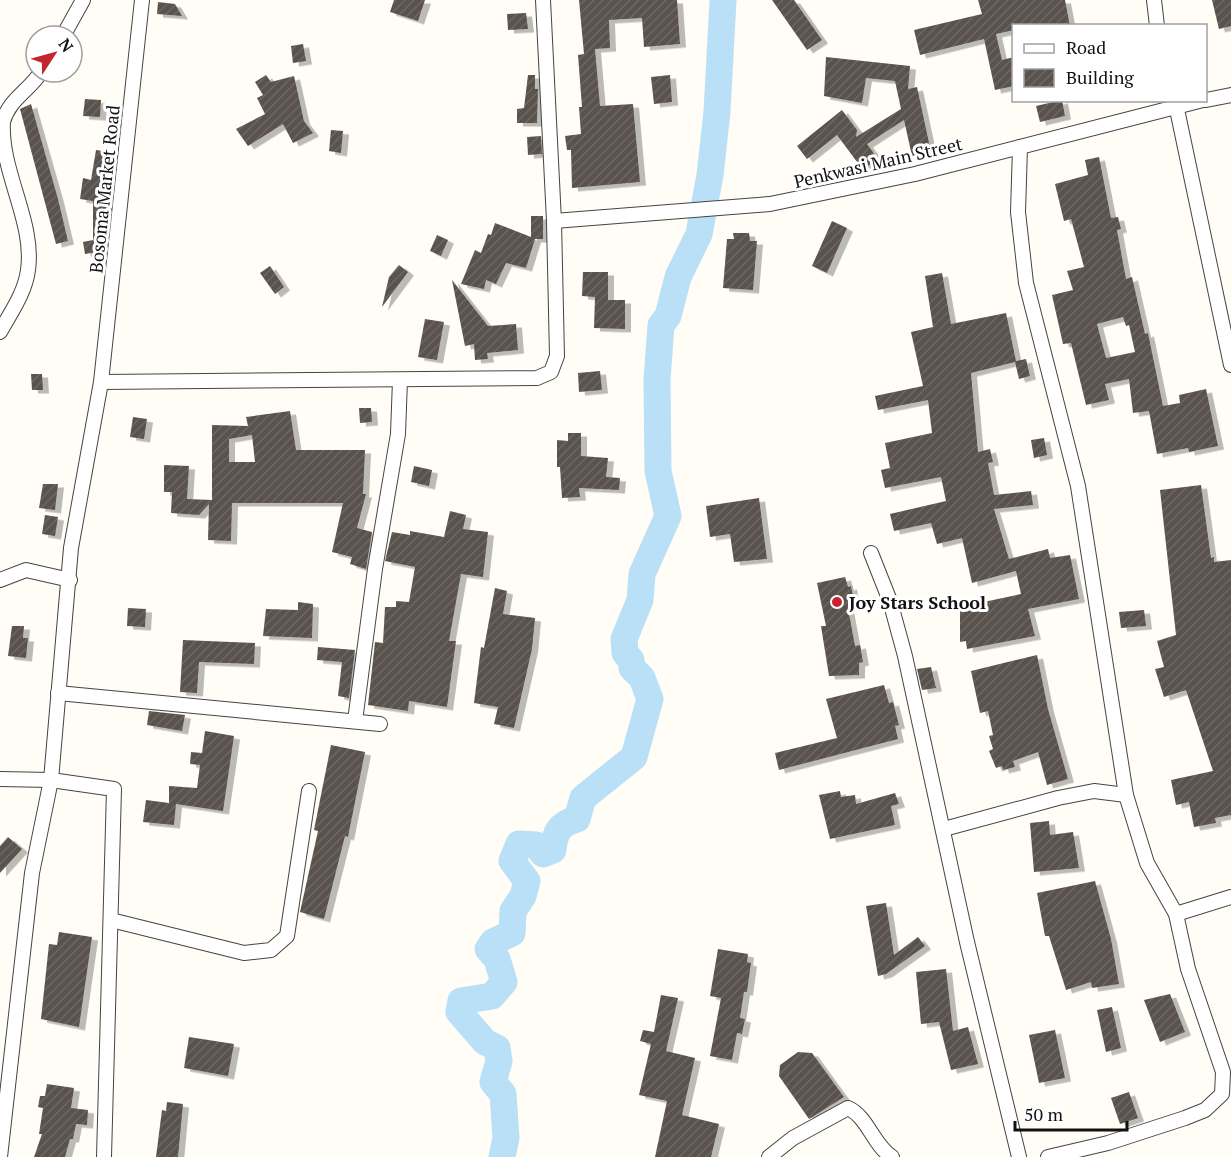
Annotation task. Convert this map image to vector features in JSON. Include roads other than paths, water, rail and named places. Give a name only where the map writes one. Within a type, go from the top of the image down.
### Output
[{"type":"street","points":[[70,24],[83,0]]},
{"type":"street","name":"Bosoma Market Road","points":[[0,1157],[32,873],[51,780],[71,548],[101,381],[142,0]]},
{"type":"street","points":[[101,381],[537,378],[551,372],[557,356],[554,221],[543,0]]},
{"type":"street","points":[[1154,0],[1157,24]]},
{"type":"street","points":[[0,332],[25,288],[29,268],[27,243],[14,203],[0,144],[3,122],[13,101],[29,84]]},
{"type":"street","name":"Penkwasi Main Street","points":[[1207,99],[1231,95]]},
{"type":"street","points":[[1176,103],[1231,365]]},
{"type":"street","name":"Penkwasi Main Street","points":[[554,221],[697,212],[770,204],[915,174],[1176,103]]},
{"type":"street","points":[[1020,147],[1018,212],[1026,283],[1078,486],[1126,795],[1147,863],[1176,914],[1188,969],[1223,1071],[1222,1094],[1205,1110],[1108,1143],[1048,1157]]},
{"type":"street","points":[[355,721],[375,569],[398,434],[400,380]]},
{"type":"street","points":[[871,553],[890,601],[905,656],[967,942],[1019,1157]]},
{"type":"street","points":[[0,580],[26,570],[70,580]]},
{"type":"street","points":[[58,693],[380,724]]},
{"type":"street","points":[[0,779],[51,780],[114,789],[104,1157]]},
{"type":"street","points":[[111,920],[244,953],[271,950],[287,936],[309,791]]},
{"type":"street","points":[[944,829],[1058,798],[1094,791],[1126,795]]},
{"type":"street","points":[[1176,914],[1231,897]]},
{"type":"street","points":[[769,1157],[793,1138],[848,1108],[858,1116],[879,1147],[892,1157]]},
{"type":"waterway","points":[[502,1157],[506,1138],[503,1094],[493,1082],[499,1061],[497,1048],[485,1042],[459,1012],[461,1001],[492,996],[504,982],[497,959],[488,949],[493,942],[512,933],[513,911],[523,896],[527,881],[512,861],[519,844],[536,845],[543,854],[553,850],[555,838],[562,826],[577,819],[583,798],[634,757],[650,699],[642,678],[632,668],[631,660],[625,653],[624,639],[640,600],[642,574],[668,516],[658,471],[657,380],[661,325],[668,316],[678,277],[699,234],[710,175],[717,112],[723,0]]},
{"type":"place","name":"Joy Stars School","points":[[837,602]]}]
